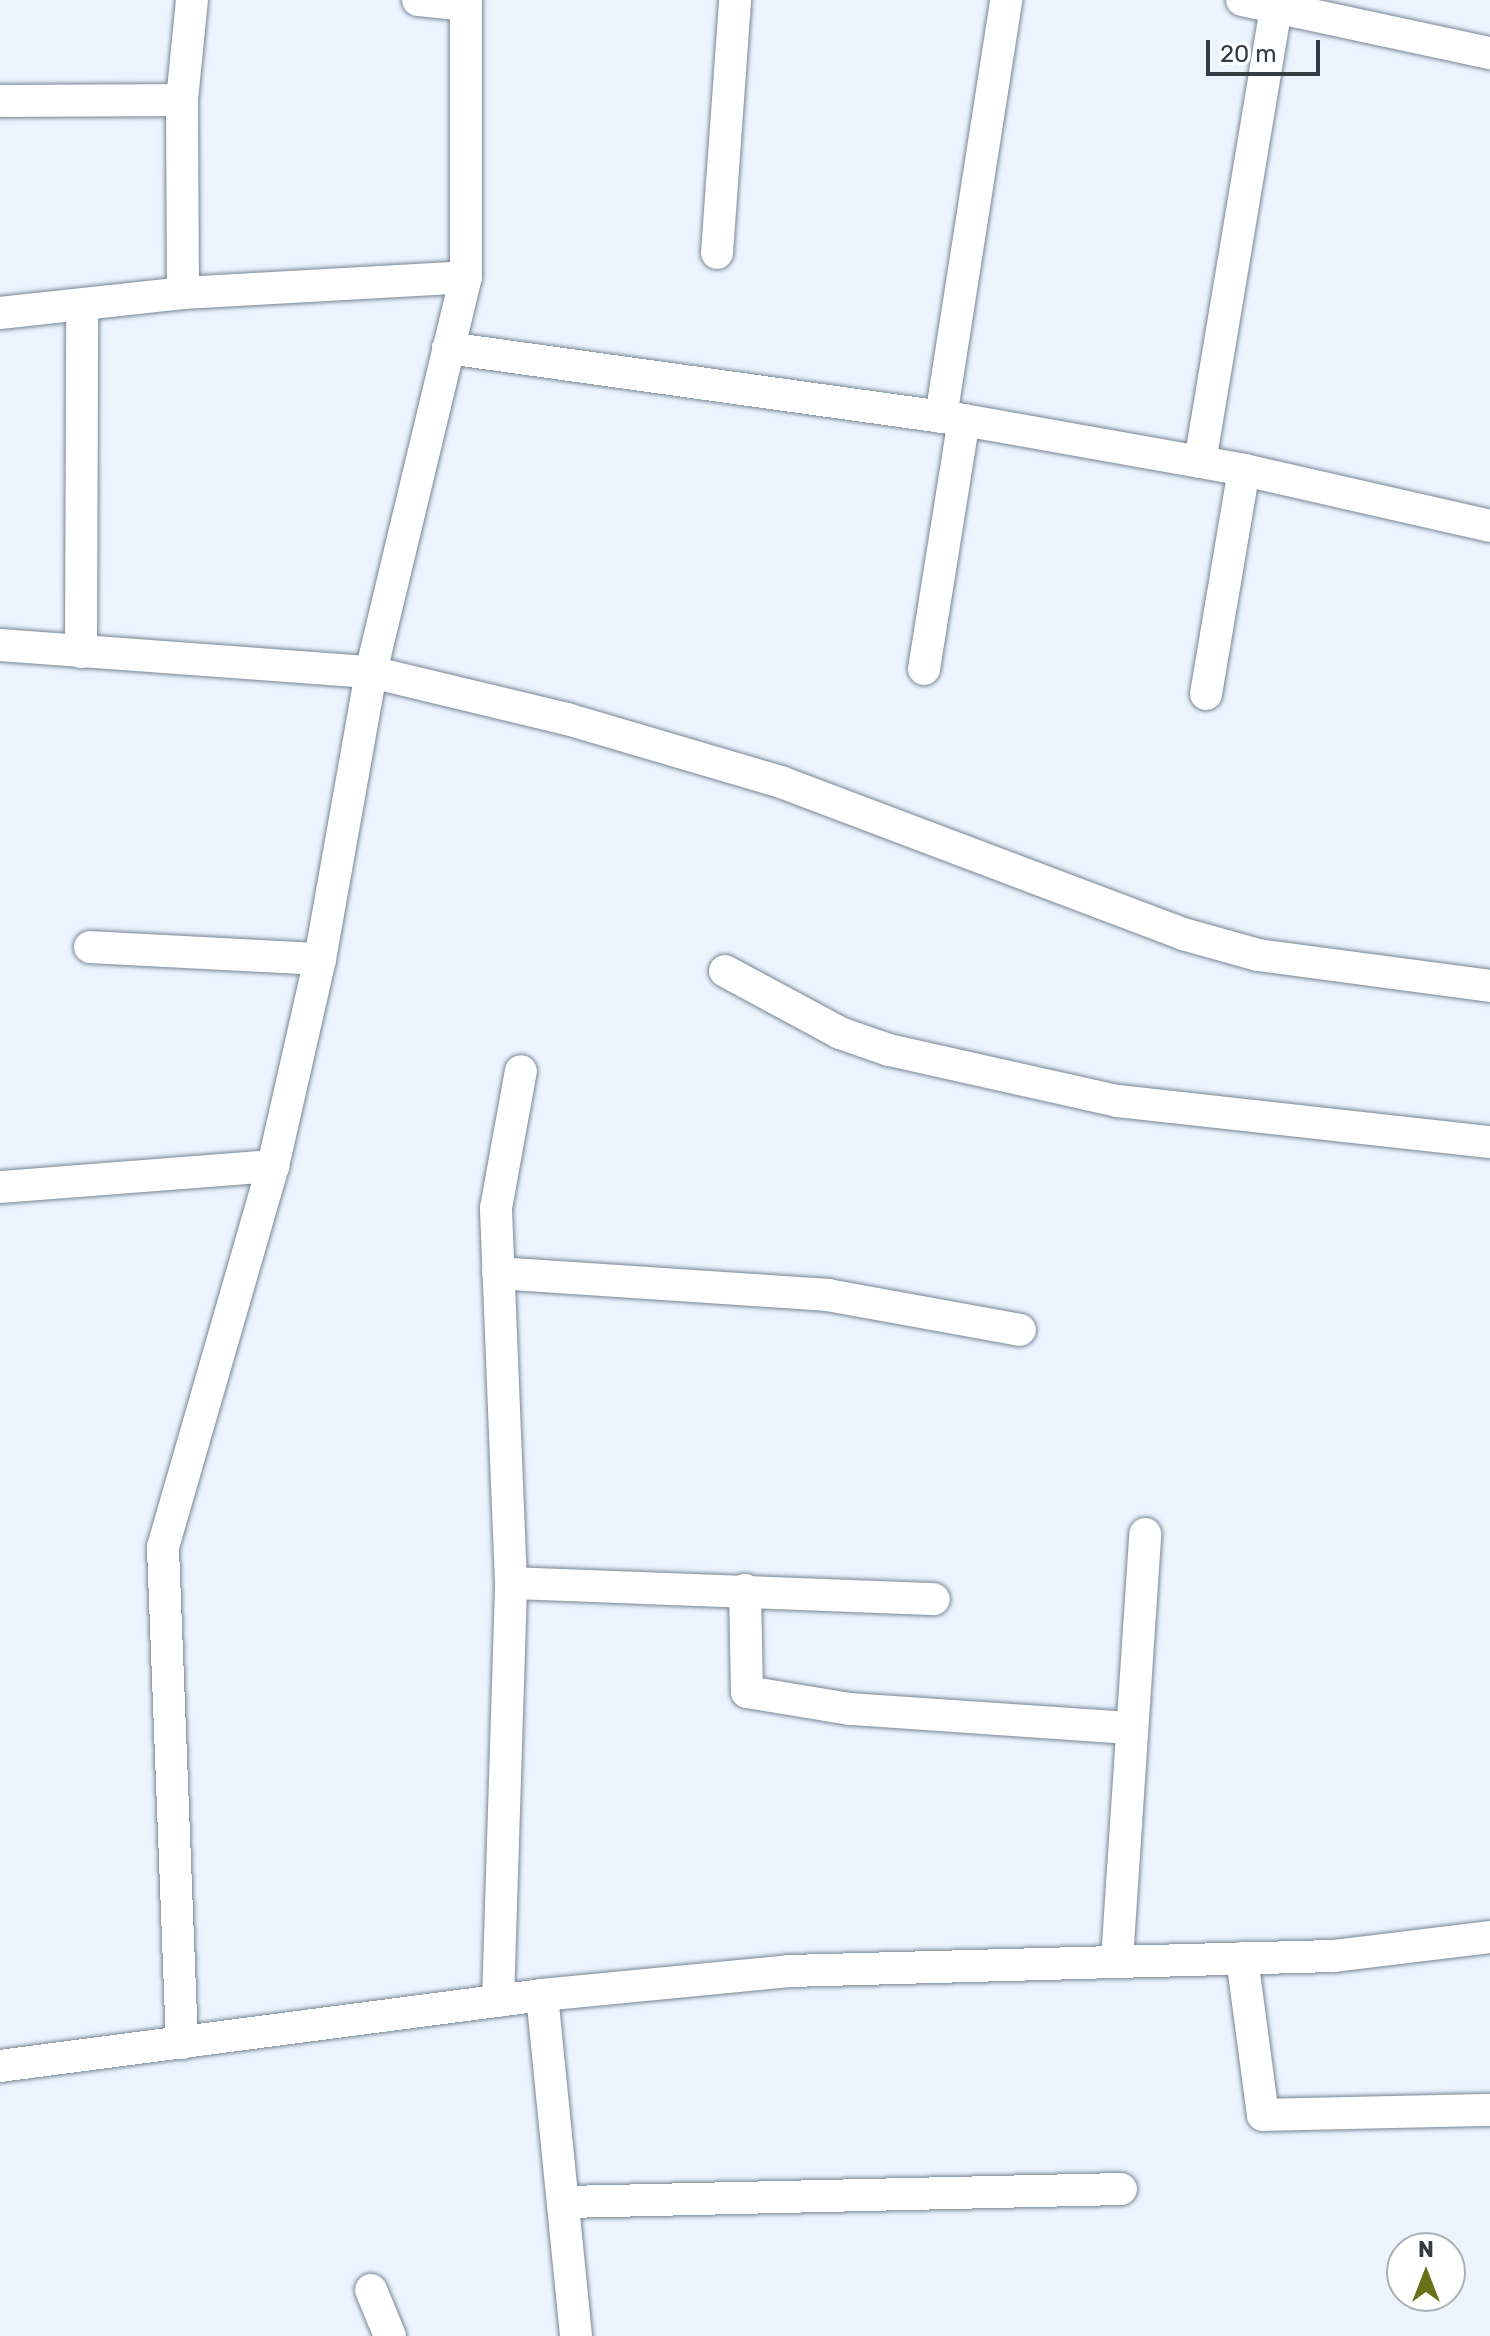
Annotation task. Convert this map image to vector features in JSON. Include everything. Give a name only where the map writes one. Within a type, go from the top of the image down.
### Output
[{"type":"street","points":[[183,293],[182,100],[192,0]]},
{"type":"street","points":[[182,2043],[163,1547],[273,1166],[320,959],[371,672],[466,277],[466,2],[418,0]]},
{"type":"street","points":[[717,253],[735,0]]},
{"type":"street","points":[[924,669],[1006,0]]},
{"type":"street","points":[[1242,0],[1277,3],[1490,53]]},
{"type":"street","points":[[1200,462],[1277,3]]},
{"type":"street","points":[[0,101],[182,100]]},
{"type":"street","points":[[0,313],[82,308],[183,293],[466,277]]},
{"type":"street","points":[[81,652],[82,308]]},
{"type":"street","points":[[448,348],[953,418],[1244,470],[1490,526]]},
{"type":"street","points":[[1206,694],[1244,470]]},
{"type":"street","points":[[0,645],[371,672],[567,719],[781,782],[1183,934],[1258,955],[1490,986]]},
{"type":"street","points":[[90,947],[320,959]]},
{"type":"street","points":[[725,971],[840,1033],[1118,1101],[1490,1142]]},
{"type":"street","points":[[498,2001],[511,1583],[498,1273],[500,1168],[521,1071]]},
{"type":"street","points":[[0,1187],[273,1166]]},
{"type":"street","points":[[498,1273],[828,1295],[1020,1330]]},
{"type":"street","points":[[1117,1960],[1128,1728],[1145,1534]]},
{"type":"street","points":[[511,1583],[934,1599]]},
{"type":"street","points":[[745,1590],[747,1692],[850,1709],[1128,1728]]},
{"type":"street","points":[[0,2066],[542,1995],[789,1971],[1334,1956],[1490,1937]]},
{"type":"street","points":[[1242,1958],[1263,2115],[1490,2110]]},
{"type":"street","points":[[542,1995],[566,2202],[576,2336]]},
{"type":"street","points":[[566,2202],[1121,2189]]},
{"type":"street","points":[[371,2290],[390,2336]]}]
